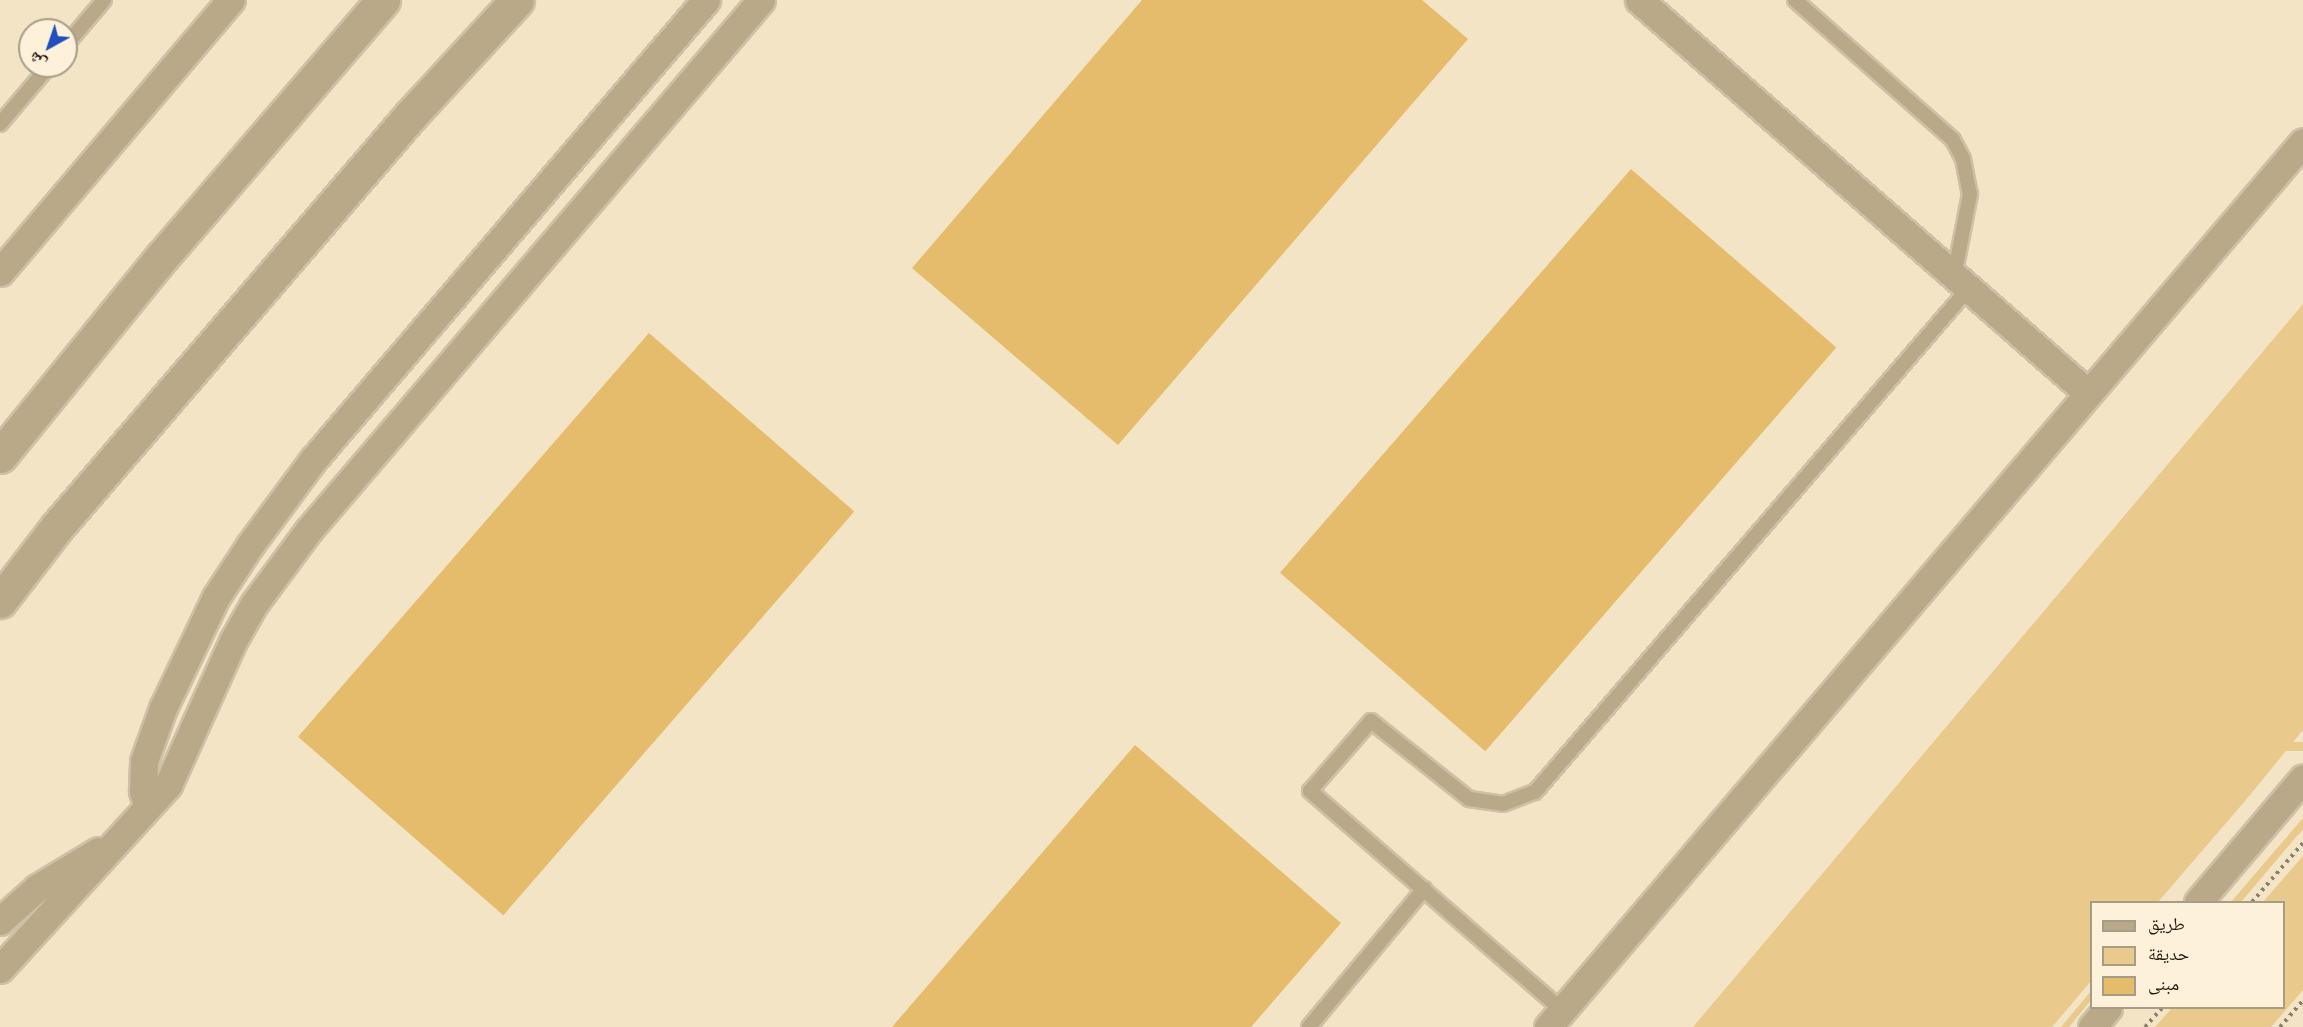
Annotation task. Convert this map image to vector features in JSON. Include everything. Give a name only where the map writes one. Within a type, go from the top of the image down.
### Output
[{"type":"street","points":[[0,272],[231,0]]},
{"type":"street","points":[[0,456],[162,257],[383,0]]},
{"type":"street","points":[[0,601],[57,527],[411,115],[517,0]]},
{"type":"street","points":[[147,806],[143,791],[144,761],[164,708],[216,597],[250,545],[313,460],[706,0]]},
{"type":"street","points":[[0,969],[168,785],[233,641],[281,566],[340,491],[761,0]]},
{"type":"street","points":[[1639,0],[2088,393]]},
{"type":"street","points":[[1555,1018],[2303,142]]},
{"type":"street","points":[[2200,901],[2303,778]]},
{"type":"street","points":[[0,921],[61,871],[113,845]]},
{"type":"street","points":[[2092,1027],[2107,1009]]},
{"type":"lane","points":[[78,31],[104,0]]},
{"type":"lane","points":[[1555,1018],[1424,889],[1310,791],[1371,721],[1469,800],[1503,804],[1534,792],[1962,282],[1970,194],[1963,159],[1953,140],[1924,110],[1795,0]]},
{"type":"lane","points":[[0,124],[38,78]]},
{"type":"lane","points":[[1309,1027],[1424,889]]},
{"type":"path","points":[[2254,901],[2303,843]]},
{"type":"path","points":[[2280,1027],[2303,1001]]},
{"type":"path","points":[[2145,1027],[2161,1009]]},
{"type":"green space","points":[[2303,304],[2303,730],[2245,801],[2159,901],[2090,901],[2090,982],[2052,1027],[1693,1027]]},
{"type":"green space","points":[[2093,742],[2303,742],[2303,751],[2093,751]]},
{"type":"green space","points":[[2303,818],[2303,830],[2242,901],[2232,901]]},
{"type":"green space","points":[[2303,856],[2303,990],[2271,1027],[2155,1027],[2171,1009],[2285,1009],[2285,901],[2264,901]]},
{"type":"green space","points":[[2090,992],[2090,1001],[2069,1027],[2061,1027]]},
{"type":"building","points":[[1142,0],[1422,0],[1468,39],[1118,445],[912,268]]},
{"type":"building","points":[[1631,169],[1836,347],[1485,751],[1280,573]]},
{"type":"building","points":[[649,333],[854,511],[503,915],[298,737]]},
{"type":"building","points":[[1135,745],[1341,923],[1251,1027],[892,1027]]}]
